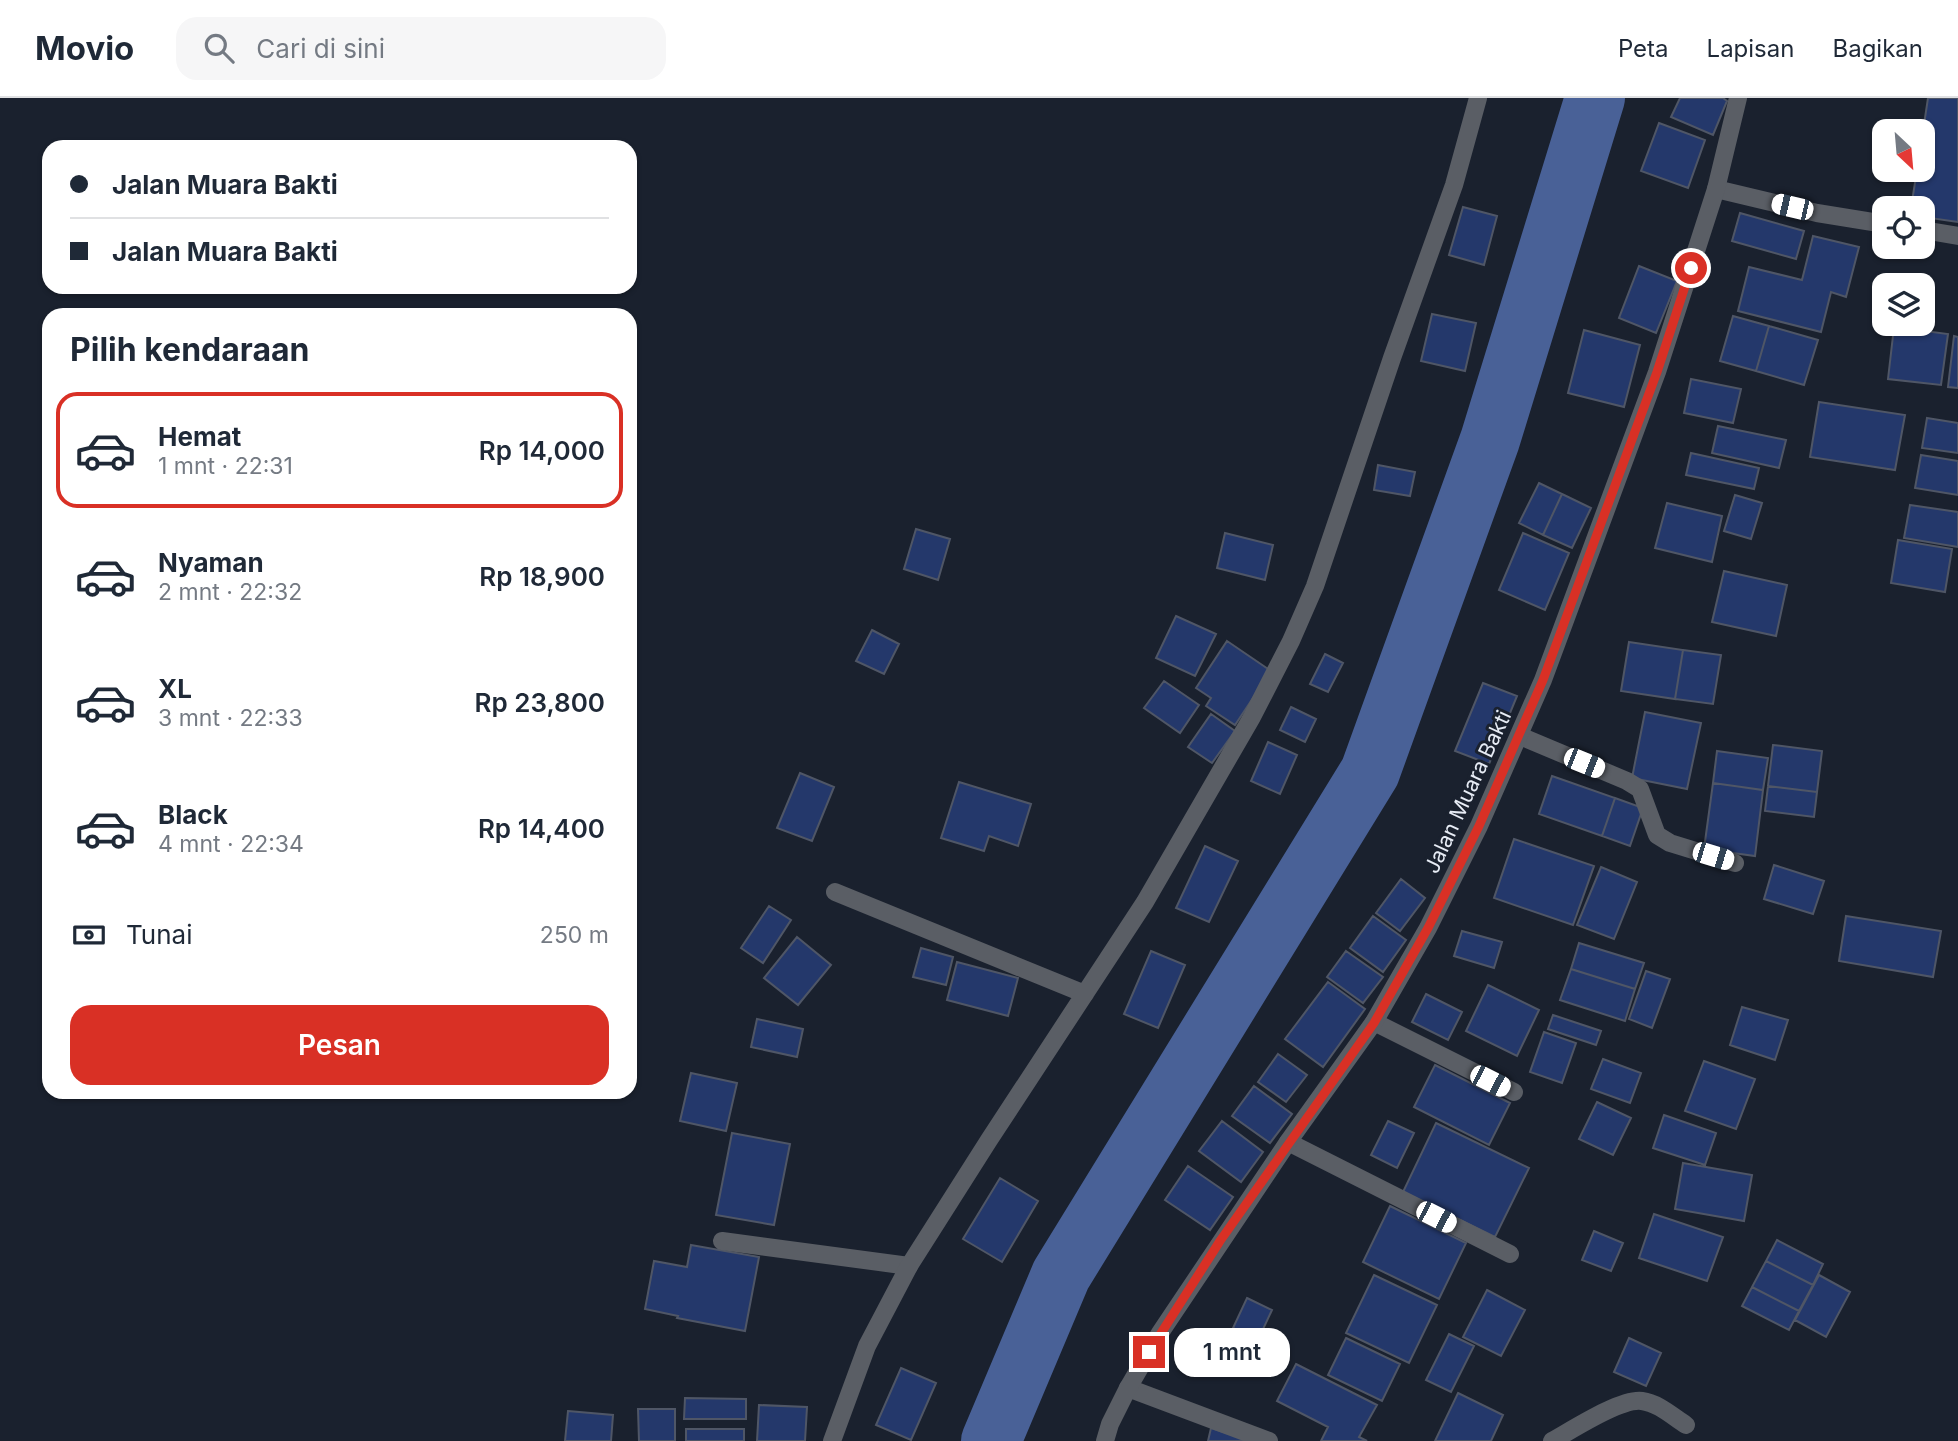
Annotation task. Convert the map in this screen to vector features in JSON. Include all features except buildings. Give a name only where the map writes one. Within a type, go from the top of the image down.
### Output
[{"type":"street","points":[[832,1441],[867,1346],[909,1266],[1145,902],[1252,717],[1315,586],[1454,185],[1478,98]]},
{"type":"street","name":"Jalan Muara Bakti","points":[[1105,1441],[1110,1424],[1128,1388],[1160,1333],[1288,1142],[1374,1023],[1434,916],[1520,736],[1652,384],[1716,190],[1738,98]]},
{"type":"street","points":[[1716,190],[1817,213],[1872,222]]},
{"type":"street","points":[[1935,232],[1958,236]]},
{"type":"street","points":[[1520,736],[1640,789],[1657,835],[1670,843],[1735,863]]},
{"type":"street","points":[[835,892],[1085,994]]},
{"type":"street","points":[[1374,1023],[1514,1092]]},
{"type":"street","points":[[1288,1142],[1510,1254]]},
{"type":"street","points":[[723,1241],[909,1266]]},
{"type":"street","points":[[1128,1388],[1269,1441]]},
{"type":"street","points":[[1552,1441],[1614,1407],[1640,1400],[1655,1405],[1686,1425]]},
{"type":"waterway","points":[[991,1441],[1061,1275],[1370,772],[1490,440],[1595,98]]},
{"type":"route","points":[[1149,1352],[1220,1241],[1374,1023],[1428,928],[1479,826],[1543,680],[1657,372],[1691,268]]}]
